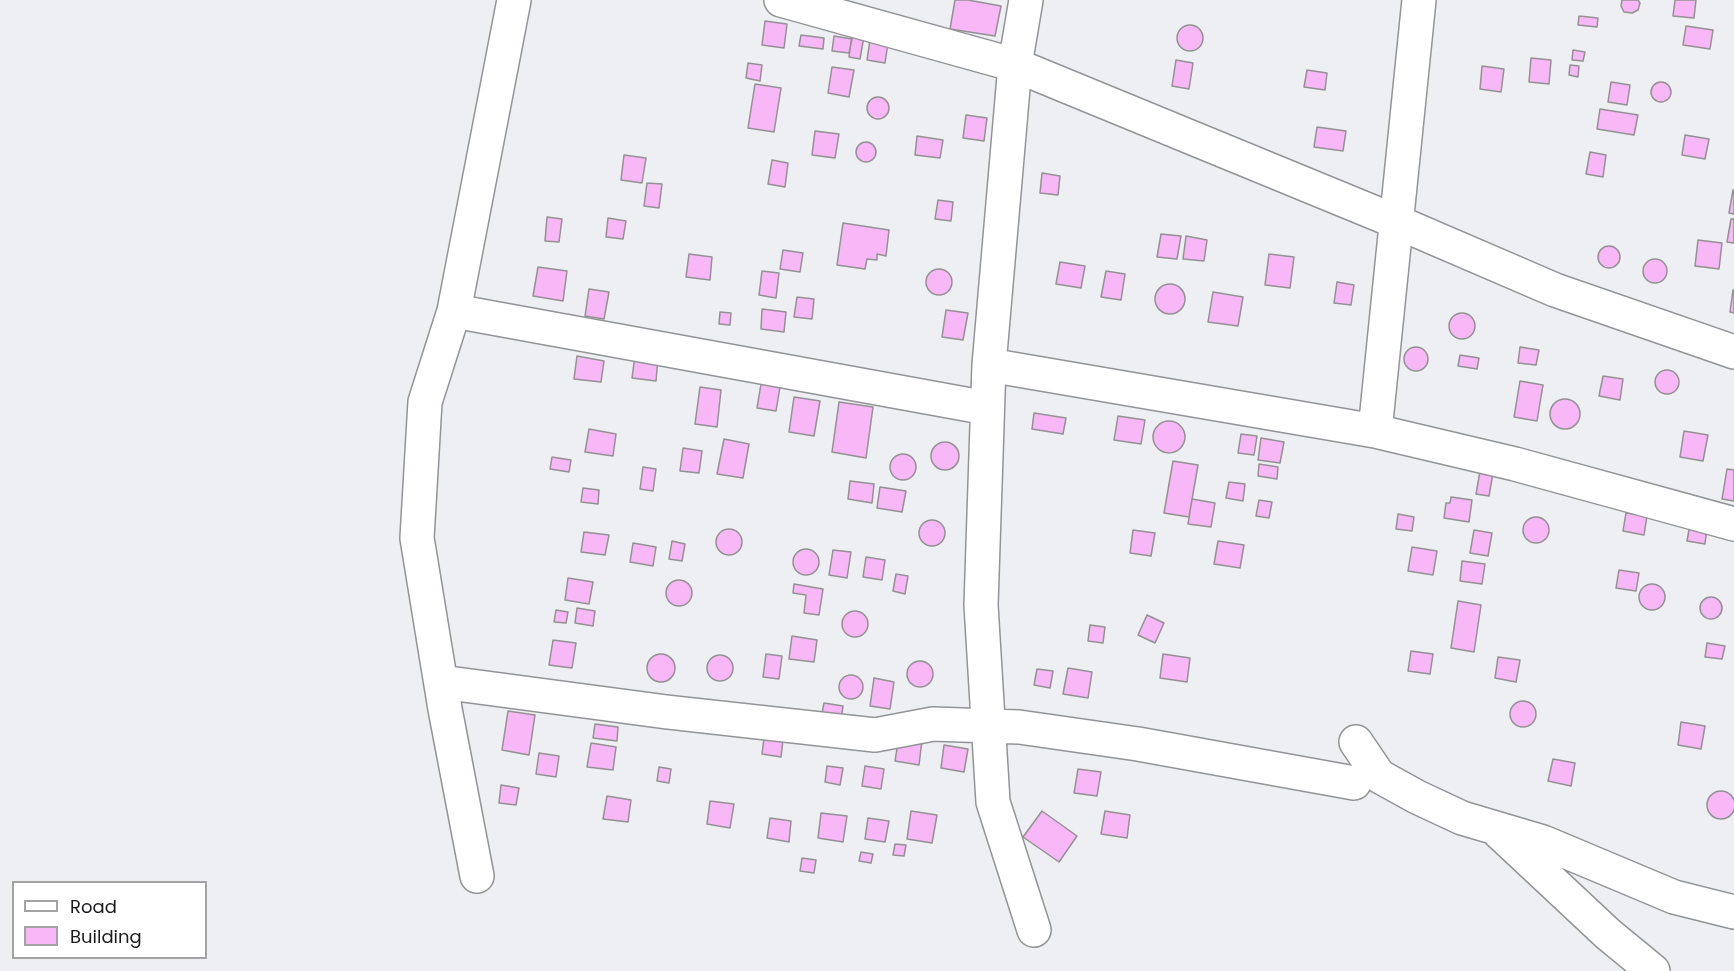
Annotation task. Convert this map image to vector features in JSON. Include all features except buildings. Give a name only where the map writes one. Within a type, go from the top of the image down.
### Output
[{"type":"street","points":[[477,876],[417,538],[425,402],[454,312],[514,0]]},
{"type":"street","points":[[781,0],[1015,65],[1397,222],[1555,291],[1734,352]]},
{"type":"street","points":[[1026,0],[1015,65],[989,365],[981,604],[993,802],[1034,930]]},
{"type":"street","points":[[1375,431],[1419,0]]},
{"type":"street","points":[[454,312],[987,408]]},
{"type":"street","points":[[989,365],[1375,431],[1515,464],[1734,524]]},
{"type":"street","points":[[441,682],[667,712],[875,735],[933,724],[1019,727],[1138,744],[1354,783]]},
{"type":"street","points":[[1356,742],[1379,776],[1462,818],[1543,842],[1674,897],[1734,912]]},
{"type":"street","points":[[1495,829],[1608,934],[1653,971]]}]
